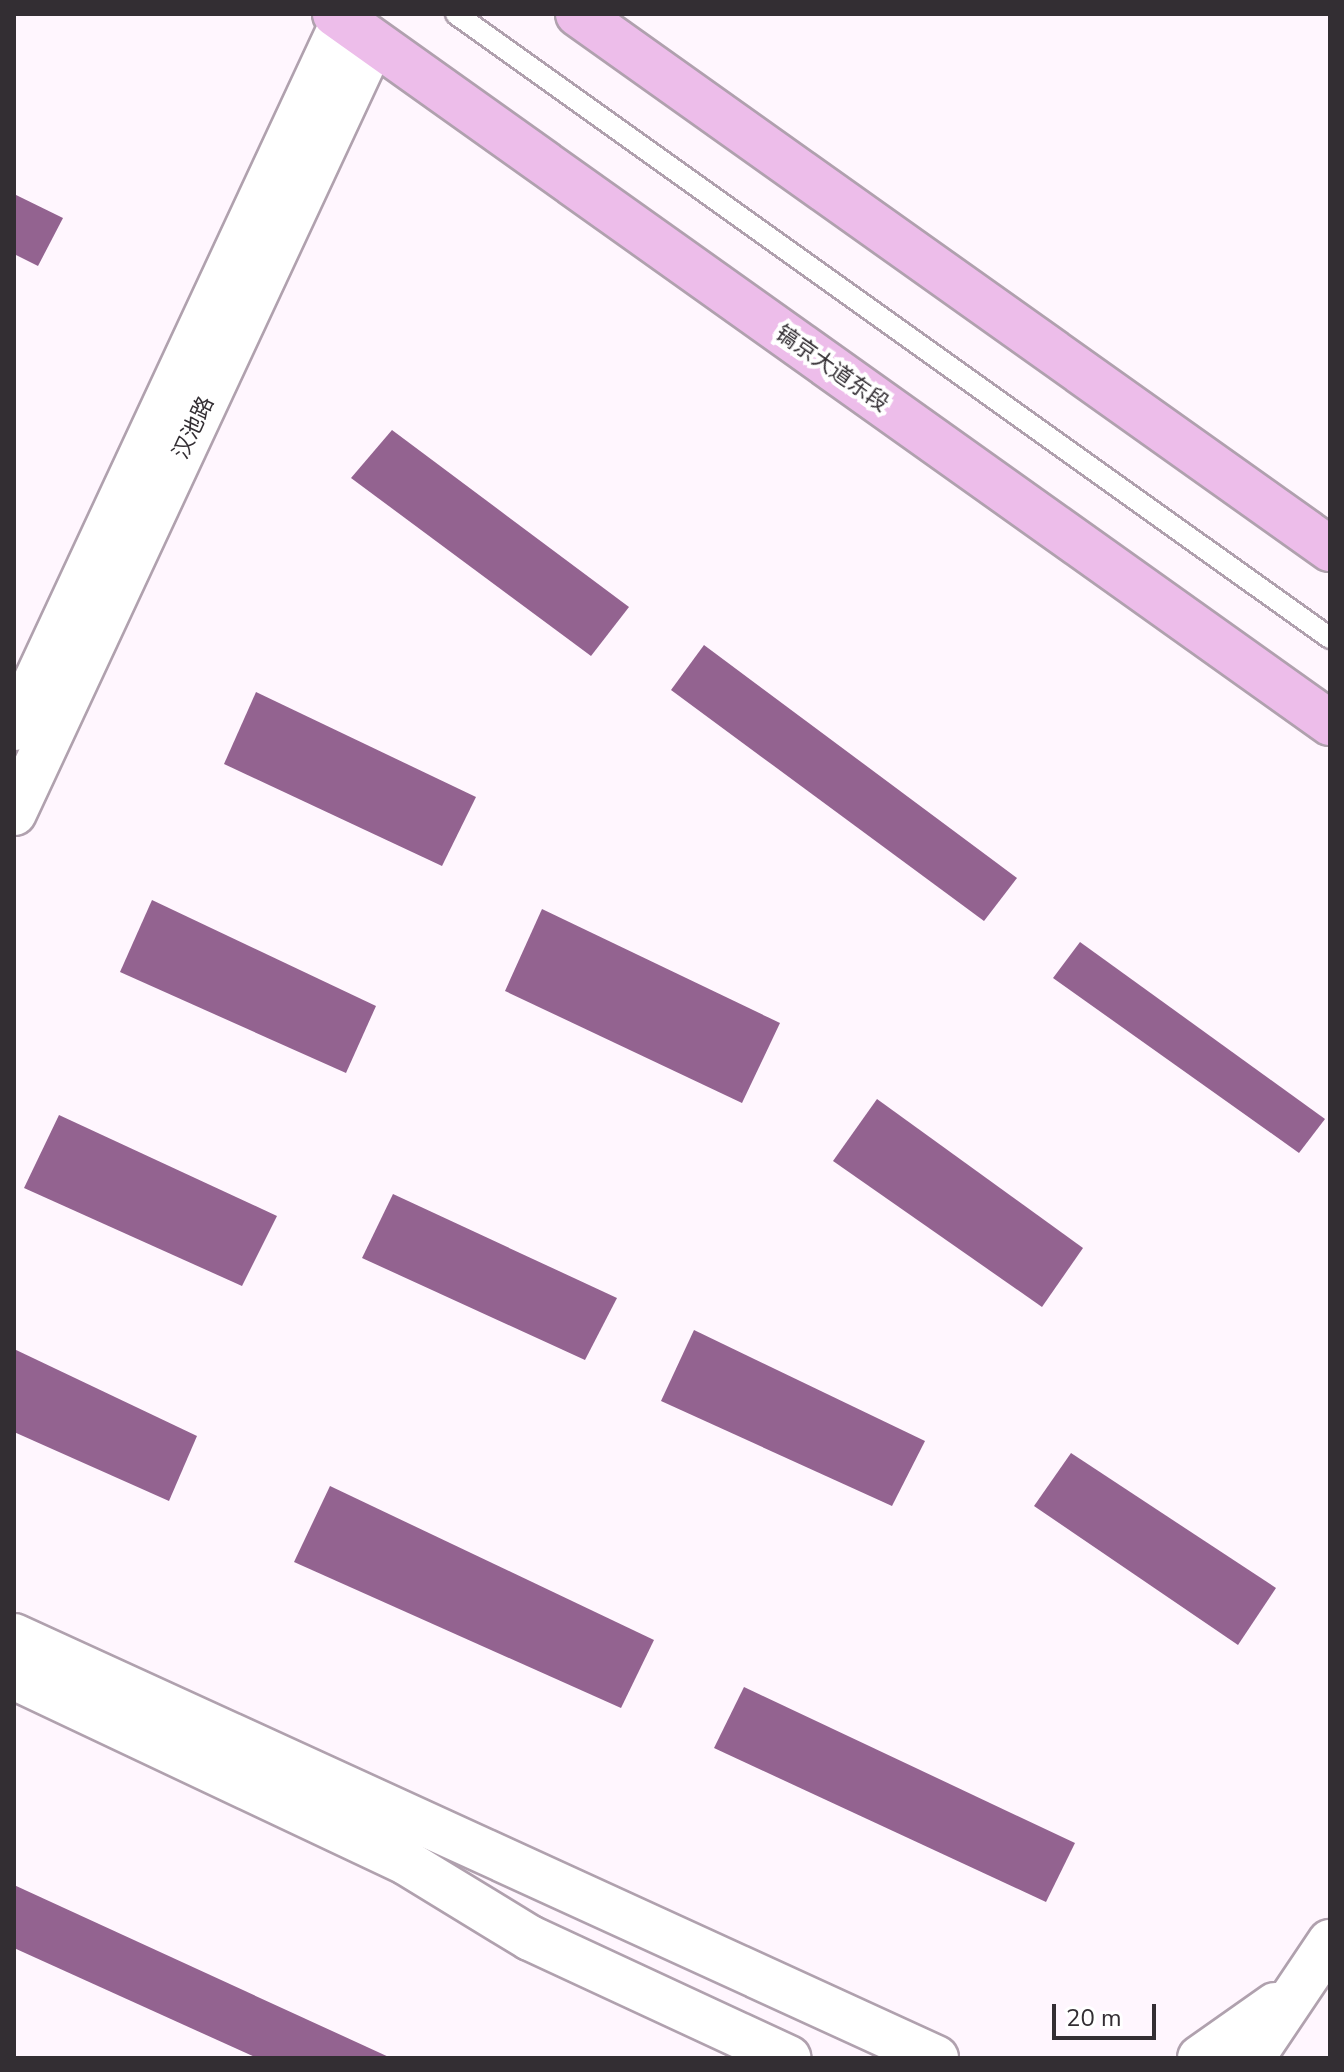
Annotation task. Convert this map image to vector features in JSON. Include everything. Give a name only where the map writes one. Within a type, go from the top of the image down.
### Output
[{"type":"main road","points":[[578,14],[1330,549]]},
{"type":"main road","name":"镐京大道东段","points":[[351,25],[1330,723]]},
{"type":"street","name":"汉池路","points":[[14,728],[351,25]]},
{"type":"street","name":"汉池路","points":[[14,813],[351,25]]},
{"type":"street","points":[[14,1636],[936,2058]]},
{"type":"street","points":[[14,1677],[407,1863],[530,1938],[789,2058]]},
{"type":"street","points":[[1252,2058],[1330,1942]]},
{"type":"street","points":[[1200,2058],[1300,1987]]},
{"type":"lane","points":[[456,14],[1330,638]]},
{"type":"building","points":[[14,194],[63,218],[38,266],[14,254]]},
{"type":"building","points":[[392,430],[629,607],[591,656],[351,478]]},
{"type":"building","points":[[704,645],[1017,878],[984,921],[671,690]]},
{"type":"building","points":[[256,692],[476,797],[442,866],[224,764]]},
{"type":"building","points":[[152,900],[376,1006],[346,1073],[120,972]]},
{"type":"building","points":[[542,909],[780,1023],[742,1103],[505,991]]},
{"type":"building","points":[[1080,942],[1325,1119],[1299,1153],[1053,978]]},
{"type":"building","points":[[877,1099],[1083,1248],[1042,1307],[833,1161]]},
{"type":"building","points":[[59,1115],[277,1216],[242,1286],[24,1188]]},
{"type":"building","points":[[393,1194],[617,1298],[585,1360],[362,1258]]},
{"type":"building","points":[[694,1330],[925,1441],[892,1506],[661,1401]]},
{"type":"building","points":[[14,1349],[197,1436],[169,1501],[14,1432]]},
{"type":"building","points":[[1071,1453],[1276,1588],[1238,1645],[1034,1506]]},
{"type":"building","points":[[330,1486],[654,1640],[621,1708],[294,1562]]},
{"type":"building","points":[[744,1687],[1075,1843],[1046,1902],[714,1748]]},
{"type":"building","points":[[14,1885],[391,2058],[257,2058],[14,1948]]}]
